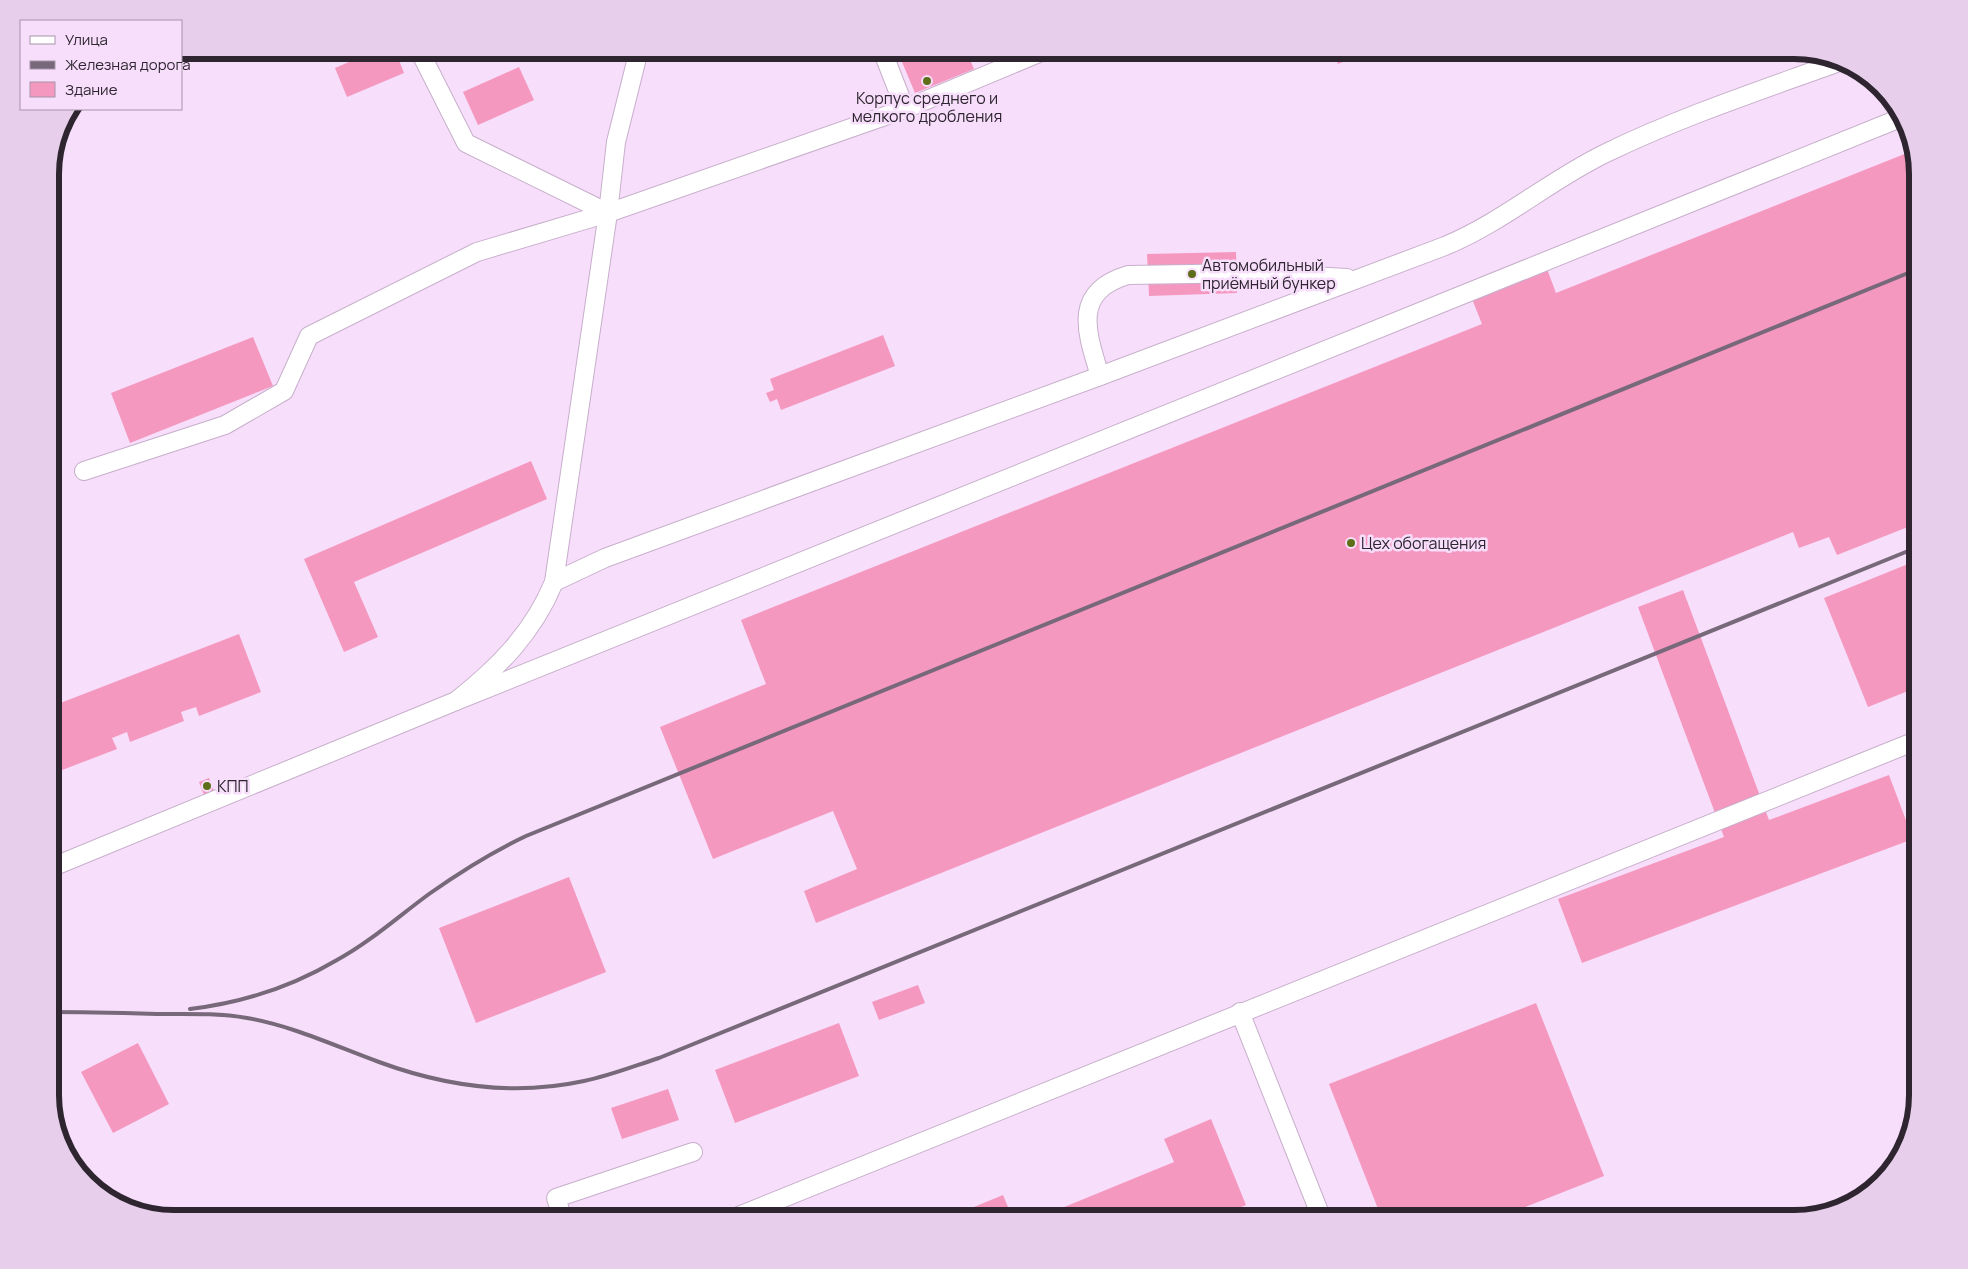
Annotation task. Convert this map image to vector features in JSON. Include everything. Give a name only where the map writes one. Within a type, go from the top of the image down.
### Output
[{"type":"lane","points":[[424,59],[466,143],[608,213]]},
{"type":"lane","points":[[456,701],[485,678],[525,635],[537,618],[554,582],[608,213],[616,142],[637,59]]},
{"type":"lane","points":[[886,59],[905,109]]},
{"type":"lane","points":[[84,471],[225,425],[284,391],[309,336],[477,252],[608,213],[905,109],[1024,59]]},
{"type":"lane","points":[[554,582],[605,558],[1100,376],[1474,234],[1577,169],[1668,125],[1831,65]]},
{"type":"lane","points":[[59,864],[456,701],[1896,120]]},
{"type":"lane","points":[[1100,376],[1087,333],[1088,305],[1097,293],[1118,278],[1128,275],[1256,273],[1355,278]]},
{"type":"lane","points":[[753,1210],[1909,744]]},
{"type":"lane","points":[[1240,1012],[1318,1210]]},
{"type":"lane","points":[[560,1210],[556,1198],[693,1152]]},
{"type":"building","points":[[356,59],[399,59],[404,73],[347,97],[335,68]]},
{"type":"building","name":"Корпус среднего и мелкого дробления","points":[[901,59],[970,59],[974,69],[915,93]]},
{"type":"building","points":[[1336,59],[1349,59],[1338,64]]},
{"type":"building","points":[[519,67],[534,100],[478,125],[463,92]]},
{"type":"building","name":"Цех обогащения","points":[[1907,153],[1909,174],[1909,527],[1837,555],[1829,537],[1799,548],[1793,532],[816,923],[804,891],[857,869],[833,811],[713,859],[660,727],[766,684],[741,620],[1482,324],[1472,299],[1547,269],[1556,293]]},
{"type":"building","name":"Автомобильный приёмный бункер","points":[[1236,252],[1237,293],[1149,296],[1147,254]]},
{"type":"building","points":[[883,335],[895,366],[781,410],[777,399],[770,402],[766,393],[774,390],[770,379]]},
{"type":"building","points":[[253,337],[273,386],[130,443],[111,393]]},
{"type":"building","points":[[531,461],[547,499],[354,582],[378,637],[344,652],[304,559]]},
{"type":"building","points":[[1909,564],[1909,691],[1868,707],[1824,598]]},
{"type":"building","points":[[1683,590],[1769,820],[1889,775],[1909,828],[1909,840],[1582,963],[1558,899],[1724,837],[1638,607]]},
{"type":"building","points":[[239,634],[261,692],[199,716],[196,707],[181,712],[184,721],[130,742],[127,732],[112,738],[117,749],[59,771],[59,704]]},
{"type":"building","name":"КПП","points":[[209,778],[214,791],[204,795],[199,782]]},
{"type":"building","points":[[569,877],[606,972],[476,1023],[439,928]]},
{"type":"building","points":[[918,985],[925,1003],[879,1020],[872,1002]]},
{"type":"building","points":[[1536,1003],[1604,1176],[1518,1210],[1378,1210],[1329,1084]]},
{"type":"building","points":[[839,1023],[859,1076],[735,1123],[715,1070]]},
{"type":"building","points":[[138,1043],[169,1104],[113,1133],[81,1072]]},
{"type":"building","points":[[668,1089],[679,1120],[622,1139],[611,1108]]},
{"type":"building","points":[[1211,1119],[1246,1205],[1234,1210],[1057,1210],[1174,1162],[1164,1139]]},
{"type":"building","points":[[1003,1195],[1009,1210],[967,1210]]},
{"type":"railway","points":[[190,1009],[247,998],[303,978],[361,945],[464,870],[526,836],[1909,273]]},
{"type":"railway","points":[[59,1012],[203,1014],[247,1018],[297,1031],[379,1062],[454,1083],[506,1088],[532,1088],[593,1079],[659,1058],[1909,551]]},
{"type":"place","name":"Корпус среднего и мелкого дробления","points":[[927,81]]},
{"type":"place","name":"Автомобильный приёмный бункер","points":[[1192,274]]},
{"type":"place","name":"Цех обогащения","points":[[1351,543]]},
{"type":"place","name":"КПП","points":[[207,786]]}]
